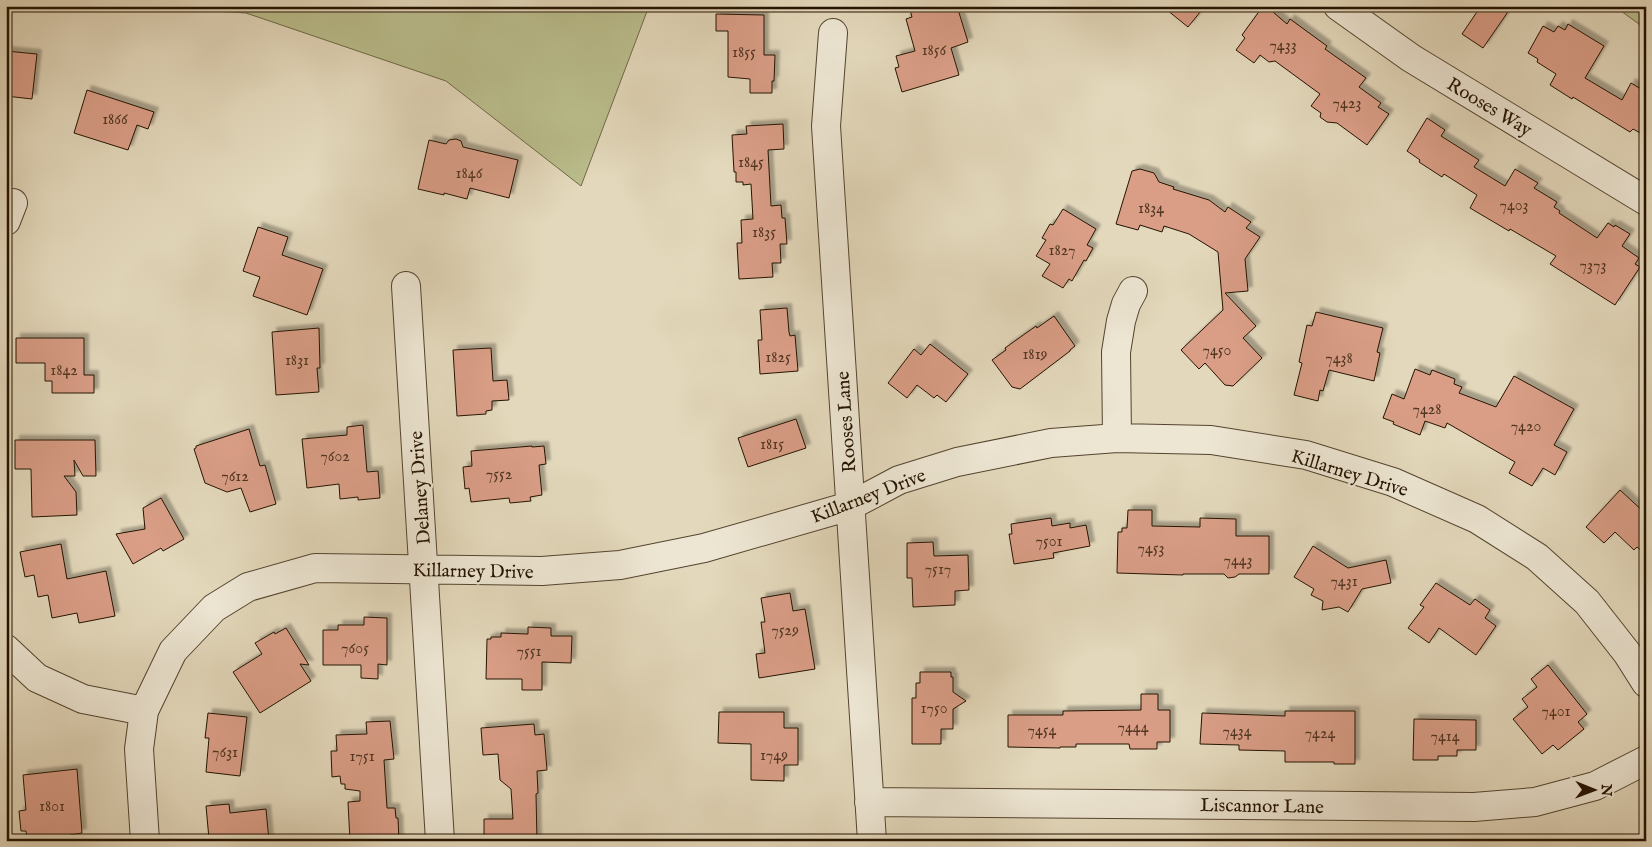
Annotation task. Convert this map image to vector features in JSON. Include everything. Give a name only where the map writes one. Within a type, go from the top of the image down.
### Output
[{"type":"street","name":"Rooses Way","points":[[1338,6],[1411,58],[1646,201]]},
{"type":"street","name":"Rooses Lane","points":[[833,34],[826,126],[872,841]]},
{"type":"street","name":"Delaney Drive","points":[[406,286],[440,841]]},
{"type":"street","points":[[1117,438],[1116,352],[1121,321],[1126,304],[1133,291]]},
{"type":"street","name":"Killarney Drive","points":[[145,841],[139,749],[144,711],[173,651],[214,608],[248,587],[315,568],[542,571],[620,565],[704,548],[850,506],[899,480],[957,462],[1051,443],[1117,438],[1211,440],[1306,455],[1392,482],[1477,519],[1537,557],[1586,602],[1627,653],[1646,684]]},
{"type":"street","points":[[6,649],[37,678],[83,698],[144,711]]},
{"type":"street","name":"Liscannor Lane","points":[[869,802],[1474,807],[1535,802],[1595,786],[1646,760]]},
{"type":"green space","points":[[141,6],[649,6],[581,186],[446,81],[246,13]]},
{"type":"green space","points":[[1614,6],[1646,6],[1646,29]]},
{"type":"building","points":[[909,6],[957,6],[968,42],[951,48],[959,75],[902,92],[895,68],[899,67],[896,56],[915,51],[906,19],[912,17]]},
{"type":"building","points":[[1162,6],[1205,6],[1188,27]]},
{"type":"building","points":[[1263,6],[1266,6],[1287,24],[1290,19],[1327,46],[1325,49],[1366,78],[1359,87],[1381,103],[1378,107],[1389,114],[1367,145],[1337,123],[1327,122],[1320,117],[1321,113],[1311,106],[1320,94],[1275,61],[1269,62],[1260,55],[1254,63],[1236,50],[1245,38],[1242,35]]},
{"type":"building","points":[[1481,6],[1512,6],[1483,48],[1462,34]]},
{"type":"building","points":[[716,14],[764,15],[764,55],[775,55],[772,93],[750,93],[750,79],[728,77],[728,31],[716,31]]},
{"type":"building","points":[[1568,24],[1604,46],[1585,78],[1622,100],[1631,83],[1646,92],[1646,136],[1633,129],[1630,132],[1550,85],[1556,74],[1537,62],[1538,59],[1528,53],[1543,26],[1554,32],[1558,26],[1565,30]]},
{"type":"building","points":[[6,51],[37,54],[32,99],[6,96]]},
{"type":"building","points":[[87,90],[154,112],[148,129],[137,125],[128,150],[74,133]]},
{"type":"building","points":[[1427,118],[1445,130],[1441,136],[1479,160],[1474,167],[1505,186],[1515,169],[1538,183],[1534,188],[1557,202],[1554,207],[1560,211],[1559,213],[1597,238],[1608,223],[1630,234],[1622,246],[1639,258],[1635,264],[1640,267],[1615,305],[1550,264],[1556,256],[1470,208],[1477,195],[1444,174],[1442,177],[1419,162],[1420,160],[1407,151]]},
{"type":"building","points":[[783,124],[784,149],[768,150],[771,206],[781,205],[782,218],[785,218],[787,244],[780,244],[781,263],[772,263],[773,277],[739,279],[737,243],[742,243],[741,220],[753,219],[751,184],[743,185],[743,182],[736,182],[732,135],[747,134],[746,126]]},
{"type":"building","points":[[456,139],[461,141],[463,147],[518,160],[509,198],[470,188],[467,199],[418,189],[429,140],[446,144],[449,140]]},
{"type":"building","points":[[1140,169],[1154,173],[1159,182],[1174,187],[1173,189],[1209,200],[1225,212],[1228,207],[1251,222],[1246,228],[1260,237],[1245,259],[1248,291],[1225,293],[1256,326],[1243,338],[1262,358],[1233,386],[1225,385],[1205,363],[1199,369],[1181,350],[1223,310],[1218,252],[1189,234],[1164,226],[1162,232],[1140,225],[1138,230],[1116,224],[1132,171]]},
{"type":"building","points":[[1063,209],[1096,229],[1087,245],[1093,248],[1086,261],[1084,260],[1072,281],[1069,279],[1063,288],[1042,276],[1050,264],[1036,256],[1046,240],[1042,238],[1050,224],[1053,225]]},
{"type":"building","points":[[258,227],[288,237],[282,255],[323,269],[307,315],[253,296],[260,277],[243,271]]},
{"type":"building","points":[[787,308],[790,336],[795,335],[798,371],[760,374],[758,340],[762,340],[760,310]]},
{"type":"building","points":[[1316,312],[1383,328],[1377,352],[1380,353],[1374,381],[1329,370],[1323,391],[1320,390],[1318,401],[1294,395],[1302,363],[1299,362],[1307,325],[1312,326]]},
{"type":"building","points":[[1054,316],[1075,346],[1020,389],[1012,387],[992,360],[1006,350],[1005,348],[1036,326],[1037,328]]},
{"type":"building","points":[[319,328],[320,368],[317,368],[319,392],[276,395],[272,332]]},
{"type":"building","points":[[16,338],[84,338],[84,375],[94,375],[94,393],[52,393],[52,381],[45,381],[45,363],[16,363]]},
{"type":"building","points":[[930,344],[968,374],[946,402],[937,395],[934,398],[917,385],[907,398],[888,383],[914,349],[921,355]]},
{"type":"building","points":[[491,348],[493,381],[507,380],[509,400],[492,401],[492,410],[486,411],[486,414],[457,416],[453,350]]},
{"type":"building","points":[[1415,369],[1430,375],[1432,370],[1455,379],[1454,384],[1462,387],[1459,393],[1496,407],[1514,376],[1574,409],[1554,445],[1567,452],[1555,475],[1543,468],[1532,486],[1509,473],[1515,462],[1447,423],[1445,428],[1425,421],[1420,435],[1383,418],[1392,394],[1404,399]]},
{"type":"building","points":[[796,419],[806,448],[748,467],[738,438]]},
{"type":"building","points":[[363,425],[367,472],[378,471],[380,498],[358,500],[358,497],[340,499],[339,484],[307,488],[302,439],[347,435],[347,427]]},
{"type":"building","points":[[249,429],[260,466],[265,465],[276,504],[250,512],[241,488],[227,492],[205,483],[194,449],[196,446]]},
{"type":"building","points":[[15,440],[95,440],[96,476],[83,476],[74,460],[75,476],[64,476],[76,492],[77,515],[32,517],[31,469],[15,469]]},
{"type":"building","points":[[544,446],[546,464],[539,465],[542,495],[530,497],[531,501],[510,503],[509,498],[471,502],[469,488],[465,489],[463,467],[472,466],[471,451]]},
{"type":"building","points":[[1620,490],[1646,514],[1646,555],[1637,547],[1634,550],[1615,532],[1604,543],[1586,527]]},
{"type":"building","points":[[161,498],[184,539],[163,551],[161,548],[133,564],[116,534],[145,529],[143,508]]},
{"type":"building","points":[[1128,510],[1152,510],[1152,526],[1200,527],[1200,518],[1236,519],[1236,536],[1269,536],[1269,574],[1239,574],[1228,578],[1224,574],[1117,573],[1118,532],[1122,532],[1122,528],[1127,528]]},
{"type":"building","points":[[1051,518],[1052,526],[1070,523],[1070,528],[1086,525],[1090,546],[1053,553],[1054,558],[1014,564],[1009,534],[1012,534],[1011,524]]},
{"type":"building","points":[[933,542],[934,556],[968,555],[969,590],[955,591],[955,605],[913,607],[912,578],[907,578],[907,543]]},
{"type":"building","points":[[61,544],[67,579],[106,571],[115,616],[79,623],[77,613],[52,618],[48,595],[38,597],[34,575],[25,577],[20,552]]},
{"type":"building","points":[[1313,546],[1348,568],[1386,560],[1391,583],[1362,589],[1348,612],[1339,607],[1322,610],[1323,601],[1311,595],[1314,589],[1294,577]]},
{"type":"building","points":[[1436,583],[1470,605],[1475,599],[1490,610],[1485,618],[1496,626],[1476,655],[1439,628],[1429,643],[1408,628],[1424,607],[1420,605]]},
{"type":"building","points":[[790,593],[793,611],[805,609],[815,669],[759,678],[756,654],[765,653],[761,622],[765,622],[761,598]]},
{"type":"building","points":[[364,617],[387,618],[387,665],[378,664],[378,679],[361,678],[361,665],[323,665],[323,630],[338,630],[338,625],[364,625]]},
{"type":"building","points":[[528,627],[551,628],[551,636],[572,636],[571,663],[542,662],[542,690],[522,690],[522,679],[486,679],[487,639],[501,637],[501,633],[528,634]]},
{"type":"building","points":[[286,628],[309,665],[300,664],[311,681],[260,713],[233,672],[262,654],[255,643],[274,632],[275,634]]},
{"type":"building","points":[[1548,665],[1587,714],[1578,722],[1584,729],[1558,750],[1553,745],[1542,754],[1513,719],[1528,707],[1522,699],[1537,687],[1531,679]]},
{"type":"building","points":[[920,672],[951,672],[953,692],[966,701],[953,709],[953,729],[941,729],[941,744],[912,744],[912,698],[916,698],[916,683],[920,683]]},
{"type":"building","points":[[1141,694],[1158,694],[1158,710],[1170,710],[1170,742],[1157,742],[1157,749],[1130,749],[1129,744],[1076,744],[1076,747],[1060,748],[1008,747],[1008,715],[1063,715],[1063,711],[1141,710]]},
{"type":"building","points":[[1285,711],[1355,711],[1355,764],[1285,762],[1285,751],[1239,750],[1239,745],[1200,744],[1202,713],[1285,716]]},
{"type":"building","points":[[719,712],[784,712],[784,728],[798,728],[798,765],[784,765],[784,781],[751,780],[751,744],[718,743]]},
{"type":"building","points":[[208,713],[247,717],[240,776],[206,772],[209,738],[205,738]]},
{"type":"building","points":[[1414,719],[1476,720],[1476,750],[1457,750],[1457,756],[1438,756],[1438,760],[1413,760]]},
{"type":"building","points":[[390,721],[394,759],[384,760],[387,808],[395,808],[396,818],[398,818],[399,841],[350,841],[348,802],[360,801],[360,791],[345,789],[345,784],[341,784],[340,776],[332,777],[331,751],[337,751],[336,735],[367,734],[366,722]]},
{"type":"building","points":[[534,724],[535,735],[544,734],[547,770],[537,771],[537,841],[484,841],[484,819],[513,819],[511,789],[500,780],[498,754],[483,755],[481,728]]},
{"type":"building","points":[[77,769],[82,833],[70,835],[64,841],[58,841],[55,838],[27,841],[26,831],[21,831],[19,811],[26,810],[23,775]]},
{"type":"building","points":[[229,804],[230,813],[266,809],[269,841],[229,841],[229,838],[209,839],[206,806]]}]
